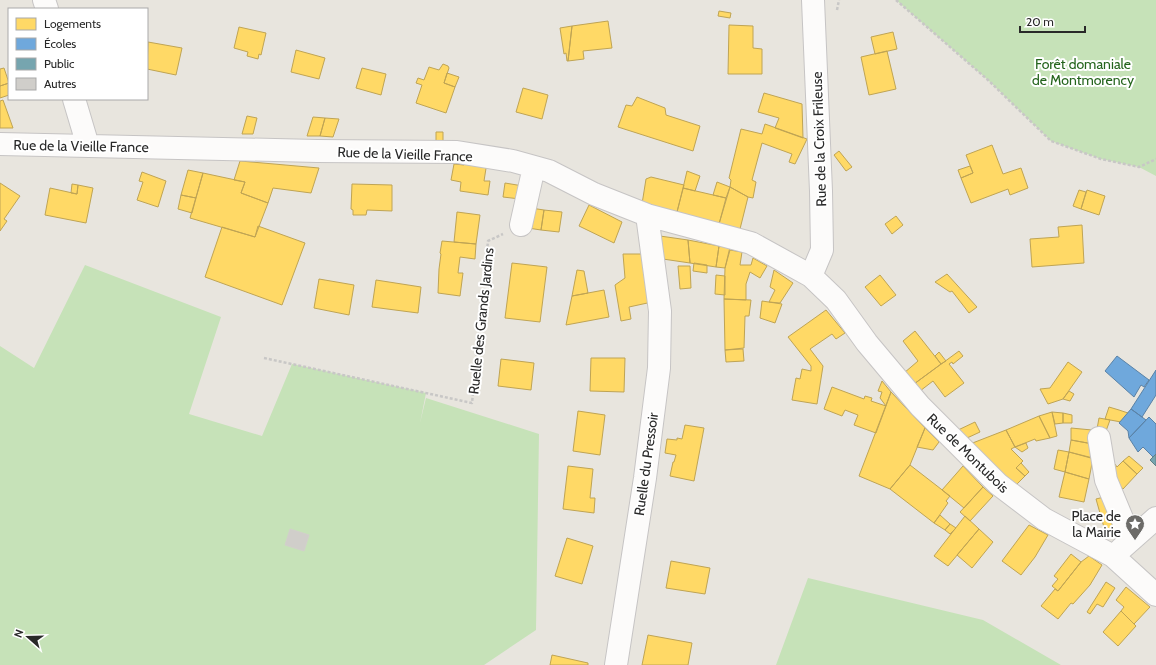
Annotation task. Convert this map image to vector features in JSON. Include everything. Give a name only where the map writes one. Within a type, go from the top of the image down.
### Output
[{"type":"street","name":"Rue de la Croix Frileuse","points":[[811,276],[822,250],[813,0]]},
{"type":"street","points":[[74,100],[88,146]]},
{"type":"street","name":"Rue de la Vieille France","points":[[0,144],[309,151],[457,152],[513,161],[549,171],[594,194],[647,215],[751,243],[811,276]]},
{"type":"street","points":[[521,225],[534,167]]},
{"type":"street","name":"Ruelle du Pressoir","points":[[616,665],[645,478],[659,368],[660,311],[647,215]]},
{"type":"street","name":"Rue de Montubois","points":[[811,276],[836,300],[867,343],[920,406],[998,484],[1044,520],[1113,556],[1156,595]]},
{"type":"street","points":[[1099,438],[1106,480],[1131,540]]},
{"type":"street","points":[[1113,556],[1156,518]]},
{"type":"path","points":[[896,0],[988,80],[1051,141],[1101,159],[1139,167],[1156,159]]},
{"type":"path","name":"Ruelle des Grands Jardins","points":[[264,358],[472,403],[488,242],[521,225]]},
{"type":"green space","name":"Forêt domaniale de Montmorency","points":[[896,0],[1156,0],[1156,176],[1139,167],[1101,159],[1051,141],[988,80]]},
{"type":"green space","points":[[85,265],[221,317],[189,414],[262,436],[292,364],[426,393],[420,423],[426,398],[539,434],[536,630],[484,665],[0,665],[0,346],[34,368]]},
{"type":"green space","points":[[808,578],[983,620],[1061,665],[776,665]]},
{"type":"building: Logements","points":[[719,11],[731,13],[730,18],[718,16]]},
{"type":"building: Logements","points":[[608,21],[612,48],[583,51],[584,59],[568,61],[572,26]]},
{"type":"building: Logements","points":[[729,25],[753,26],[753,48],[762,49],[762,74],[728,74]]},
{"type":"building: Logements","points":[[572,26],[567,61],[566,53],[564,54],[560,28]]},
{"type":"building: Logements","points":[[239,27],[266,33],[261,55],[259,54],[258,59],[247,56],[248,52],[234,48]]},
{"type":"building: Logements","points":[[893,32],[897,49],[875,54],[871,37]]},
{"type":"building: Logements","points":[[148,42],[182,48],[176,75],[148,69]]},
{"type":"building: Logements","points":[[296,50],[325,58],[319,79],[291,72]]},
{"type":"building: Logements","points":[[887,51],[896,89],[869,95],[861,57]]},
{"type":"building: Logements","points":[[443,64],[449,68],[444,83],[455,87],[446,113],[416,103],[422,85],[416,83],[418,78],[424,80],[429,67],[439,70]]},
{"type":"building: Logements","points":[[4,68],[8,83],[0,86],[0,69]]},
{"type":"building: Logements","points":[[362,68],[386,74],[381,95],[356,88]]},
{"type":"building: Logements","points":[[447,73],[459,77],[455,87],[444,83]]},
{"type":"building: Logements","points":[[8,83],[8,95],[0,98],[0,86]]},
{"type":"building: Logements","points":[[523,88],[548,95],[542,119],[516,112]]},
{"type":"building: Logements","points":[[764,93],[802,104],[803,138],[775,128],[779,118],[758,112]]},
{"type":"building: Logements","points":[[637,97],[665,108],[666,115],[700,126],[693,151],[618,127],[626,105],[632,106]]},
{"type":"building: Logements","points":[[3,100],[13,128],[0,128],[0,101]]},
{"type":"building: Logements","points":[[247,116],[257,118],[253,134],[242,134]]},
{"type":"building: Logements","points":[[313,117],[325,118],[320,136],[307,136]]},
{"type":"building: Logements","points":[[325,118],[339,119],[333,137],[320,136]]},
{"type":"building: Logements","points":[[765,124],[807,139],[795,164],[789,162],[792,154],[762,143],[752,180],[756,182],[753,198],[748,197],[730,187],[731,180],[729,178],[741,129],[762,134]]},
{"type":"building: Logements","points":[[436,132],[443,132],[443,141],[436,141]]},
{"type":"building: Logements","points":[[992,145],[1003,174],[1021,168],[1028,188],[1010,195],[1008,189],[971,203],[961,178],[973,173],[966,155]]},
{"type":"building: Logements","points":[[839,151],[852,167],[846,171],[834,155]]},
{"type":"building: Logements","points":[[240,161],[319,168],[311,193],[273,188],[268,203],[241,193],[245,182],[234,180]]},
{"type":"building: Logements","points":[[465,161],[487,162],[484,181],[490,181],[488,195],[460,191],[461,182],[451,180],[454,164],[464,165]]},
{"type":"building: Logements","points":[[970,166],[973,173],[961,178],[958,170]]},
{"type":"building: Logements","points":[[188,170],[203,173],[196,198],[181,195]]},
{"type":"building: Logements","points":[[687,171],[700,176],[695,191],[683,188]]},
{"type":"building: Logements","points":[[142,172],[166,181],[158,207],[137,200],[143,182],[139,181]]},
{"type":"building: Logements","points":[[203,173],[245,182],[241,193],[268,203],[255,237],[190,218]]},
{"type":"building: Logements","points":[[651,177],[684,185],[677,212],[642,204],[646,179]]},
{"type":"building: Logements","points":[[717,182],[730,187],[726,198],[713,195]]},
{"type":"building: Logements","points":[[0,183],[20,196],[4,219],[7,221],[0,231]]},
{"type":"building: Logements","points":[[505,183],[523,186],[520,199],[503,197]]},
{"type":"building: Logements","points":[[72,184],[78,185],[77,194],[71,193]]},
{"type":"building: Logements","points":[[352,184],[392,185],[392,211],[367,210],[366,215],[353,215],[353,210],[351,209]]},
{"type":"building: Logements","points":[[78,185],[93,188],[86,223],[45,215],[50,188],[77,194]]},
{"type":"building: Logements","points":[[730,187],[748,197],[740,229],[719,224]]},
{"type":"building: Logements","points":[[683,188],[726,198],[719,224],[677,212]]},
{"type":"building: Logements","points":[[1079,190],[1086,192],[1081,209],[1073,206]]},
{"type":"building: Logements","points":[[1087,190],[1105,196],[1099,215],[1081,209]]},
{"type":"building: Logements","points":[[181,195],[196,198],[192,213],[178,209]]},
{"type":"building: Logements","points":[[589,205],[622,222],[614,243],[579,226]]},
{"type":"building: Logements","points":[[531,208],[544,210],[541,230],[528,228]]},
{"type":"building: Logements","points":[[544,210],[562,212],[559,232],[541,230]]},
{"type":"building: Logements","points":[[457,212],[480,215],[476,244],[454,242]]},
{"type":"building: Logements","points":[[896,216],[903,225],[892,234],[885,224]]},
{"type":"building: Logements","points":[[1082,225],[1084,263],[1032,267],[1030,239],[1059,237],[1058,227]]},
{"type":"building: Logements","points":[[258,226],[305,243],[282,305],[205,277],[222,227],[255,237]]},
{"type":"building: Logements","points":[[653,235],[688,240],[690,263],[656,258]]},
{"type":"building: Logements","points":[[688,240],[719,246],[716,267],[690,263]]},
{"type":"building: Logements","points":[[442,241],[476,244],[475,259],[460,257],[458,273],[463,273],[460,296],[438,293]]},
{"type":"building: Logements","points":[[719,246],[730,247],[725,268],[716,267]]},
{"type":"building: Logements","points":[[730,250],[742,252],[740,265],[751,265],[753,258],[767,266],[760,278],[750,272],[746,284],[746,300],[724,299],[725,268]]},
{"type":"building: Logements","points":[[623,254],[644,254],[652,302],[629,307],[631,319],[621,321],[615,285],[625,278]]},
{"type":"building: Logements","points":[[512,263],[547,267],[540,322],[505,318]]},
{"type":"building: Logements","points":[[694,263],[707,265],[707,273],[693,271]]},
{"type":"building: Logements","points":[[678,266],[690,266],[691,288],[680,289]]},
{"type":"building: Logements","points":[[577,270],[584,271],[588,293],[572,296]]},
{"type":"building: Logements","points":[[774,270],[793,283],[780,303],[769,302],[775,290],[770,287]]},
{"type":"building: Logements","points":[[947,274],[977,307],[969,313],[952,291],[950,292],[935,282]]},
{"type":"building: Logements","points":[[716,275],[725,276],[725,295],[715,294]]},
{"type":"building: Logements","points":[[880,275],[896,295],[881,306],[865,287]]},
{"type":"building: Logements","points":[[319,279],[354,285],[349,315],[314,308]]},
{"type":"building: Logements","points":[[376,280],[421,287],[418,313],[372,307]]},
{"type":"building: Logements","points":[[604,290],[609,317],[566,325],[572,296]]},
{"type":"building: Logements","points":[[724,299],[751,300],[749,316],[745,316],[744,348],[725,350]]},
{"type":"building: Logements","points":[[762,301],[782,304],[775,323],[760,318]]},
{"type":"building: Logements","points":[[826,310],[845,333],[836,339],[832,334],[810,349],[823,366],[817,404],[792,400],[796,378],[800,379],[802,369],[811,371],[811,366],[788,337]]},
{"type":"building: Logements","points":[[915,331],[941,364],[914,384],[904,373],[918,361],[903,341]]},
{"type":"building: Logements","points":[[743,349],[744,361],[726,362],[725,350]]},
{"type":"building: Logements","points":[[959,351],[963,356],[953,364],[952,362],[949,364],[964,383],[945,397],[933,381],[920,391],[914,384]]},
{"type":"building: Logements","points":[[939,352],[946,361],[941,364],[935,356]]},
{"type":"building: Logements","points":[[591,358],[625,358],[624,392],[590,391]]},
{"type":"building: Logements","points":[[501,359],[534,363],[531,390],[498,386]]},
{"type":"building: Logements","points":[[1068,362],[1082,372],[1063,399],[1048,404],[1040,389],[1050,388]]},
{"type":"building: Logements","points":[[882,381],[891,392],[886,406],[880,398],[882,392],[878,391]]},
{"type":"building: Logements","points":[[832,387],[864,399],[865,396],[872,398],[871,401],[886,406],[876,433],[854,425],[858,415],[845,410],[842,416],[824,409]]},
{"type":"building: Logements","points":[[1069,391],[1074,394],[1070,401],[1063,399]]},
{"type":"building: Logements","points":[[891,392],[925,428],[910,465],[890,489],[859,476]]},
{"type":"building: Logements","points":[[1109,407],[1128,413],[1121,422],[1105,419]]},
{"type":"building: Logements","points":[[578,411],[605,415],[600,455],[573,451]]},
{"type":"building: Logements","points":[[1052,412],[1063,413],[1063,423],[1055,424]]},
{"type":"building: Logements","points":[[1052,412],[1057,436],[1050,438],[1039,416]]},
{"type":"building: Logements","points":[[1063,413],[1072,415],[1072,423],[1063,423]]},
{"type":"building: Logements","points":[[1039,416],[1050,438],[1036,441],[1035,439],[1015,447],[1006,430]]},
{"type":"building: Logements","points":[[1099,418],[1110,420],[1106,431],[1097,429]]},
{"type":"building: Logements","points":[[975,422],[980,432],[967,438],[956,431]]},
{"type":"building: Logements","points":[[685,425],[704,428],[694,481],[670,476],[676,455],[665,453],[667,439],[682,439]]},
{"type":"building: Logements","points":[[925,428],[939,442],[933,450],[917,447]]},
{"type":"building: Logements","points":[[1071,428],[1092,430],[1093,444],[1071,440]]},
{"type":"building: Logements","points":[[1006,430],[1015,447],[1011,449],[1023,461],[1016,468],[1025,476],[1016,485],[970,444]]},
{"type":"building: Logements","points":[[1071,440],[1093,444],[1098,460],[1069,452]]},
{"type":"building: Logements","points":[[1026,443],[1028,448],[1022,452],[1015,447]]},
{"type":"building: Logements","points":[[1058,450],[1069,452],[1065,472],[1054,469]]},
{"type":"building: Logements","points":[[1069,452],[1093,458],[1089,479],[1065,472]]},
{"type":"building: Logements","points":[[1129,456],[1143,468],[1137,474],[1123,461]]},
{"type":"building: Logements","points":[[1123,461],[1137,474],[1123,489],[1110,475],[1111,468],[1115,464],[1117,467]]},
{"type":"building: Logements","points":[[1021,463],[1029,472],[1025,476],[1016,468]]},
{"type":"building: Logements","points":[[910,465],[950,496],[946,501],[948,503],[934,523],[890,489]]},
{"type":"building: Logements","points":[[568,466],[593,469],[590,498],[595,498],[594,513],[563,509]]},
{"type":"building: Logements","points":[[963,466],[983,487],[964,508],[942,490]]},
{"type":"building: Logements","points":[[1065,472],[1089,479],[1084,502],[1059,497]]},
{"type":"building: Logements","points":[[983,487],[993,496],[970,521],[960,512]]},
{"type":"building: Logements","points":[[1108,496],[1116,526],[1105,531],[1096,499]]},
{"type":"building: Logements","points":[[940,515],[950,524],[945,530],[934,523]]},
{"type":"building: Logements","points":[[965,516],[979,529],[948,566],[934,556]]},
{"type":"building: Logements","points":[[950,524],[956,528],[950,534],[945,530]]},
{"type":"building: Logements","points":[[1029,525],[1048,535],[1035,557],[1021,575],[1002,561]]},
{"type":"building: Logements","points":[[979,529],[993,542],[972,568],[957,555]]},
{"type":"building: Logements","points":[[567,538],[593,546],[582,584],[555,576]]},
{"type":"building: Logements","points":[[1071,554],[1081,562],[1058,591],[1052,586],[1058,579],[1054,576]]},
{"type":"building: Logements","points":[[1089,556],[1102,565],[1090,585],[1073,604],[1071,603],[1058,619],[1041,606],[1055,589],[1058,591],[1081,562]]},
{"type":"building: Logements","points":[[671,561],[710,568],[705,594],[666,588]]},
{"type":"building: Logements","points":[[1106,582],[1115,588],[1103,607],[1097,604],[1090,614],[1087,612]]},
{"type":"building: Logements","points":[[1126,587],[1150,607],[1134,624],[1121,611],[1124,607],[1116,600]]},
{"type":"building: Logements","points":[[1121,611],[1136,626],[1118,646],[1103,632]]},
{"type":"building: Logements","points":[[648,635],[692,643],[688,665],[642,665]]},
{"type":"building: Logements","points":[[552,655],[588,663],[588,665],[550,665]]},
{"type":"building: Écoles","points":[[1117,356],[1149,380],[1144,387],[1141,385],[1134,397],[1105,371]]},
{"type":"building: Écoles","points":[[1156,370],[1156,395],[1142,417],[1131,409]]},
{"type":"building: Écoles","points":[[1131,409],[1146,420],[1129,438],[1128,431],[1119,423]]},
{"type":"building: Écoles","points":[[1149,417],[1156,424],[1156,454],[1153,457],[1143,447],[1138,452],[1129,438]]},
{"type":"building: Public","points":[[1156,454],[1156,466],[1150,460]]},
{"type":"building: Autres","points":[[290,529],[309,535],[304,551],[285,545]]},
{"type":"place","name":"Place de la Mairie","points":[[1135,541]]}]
